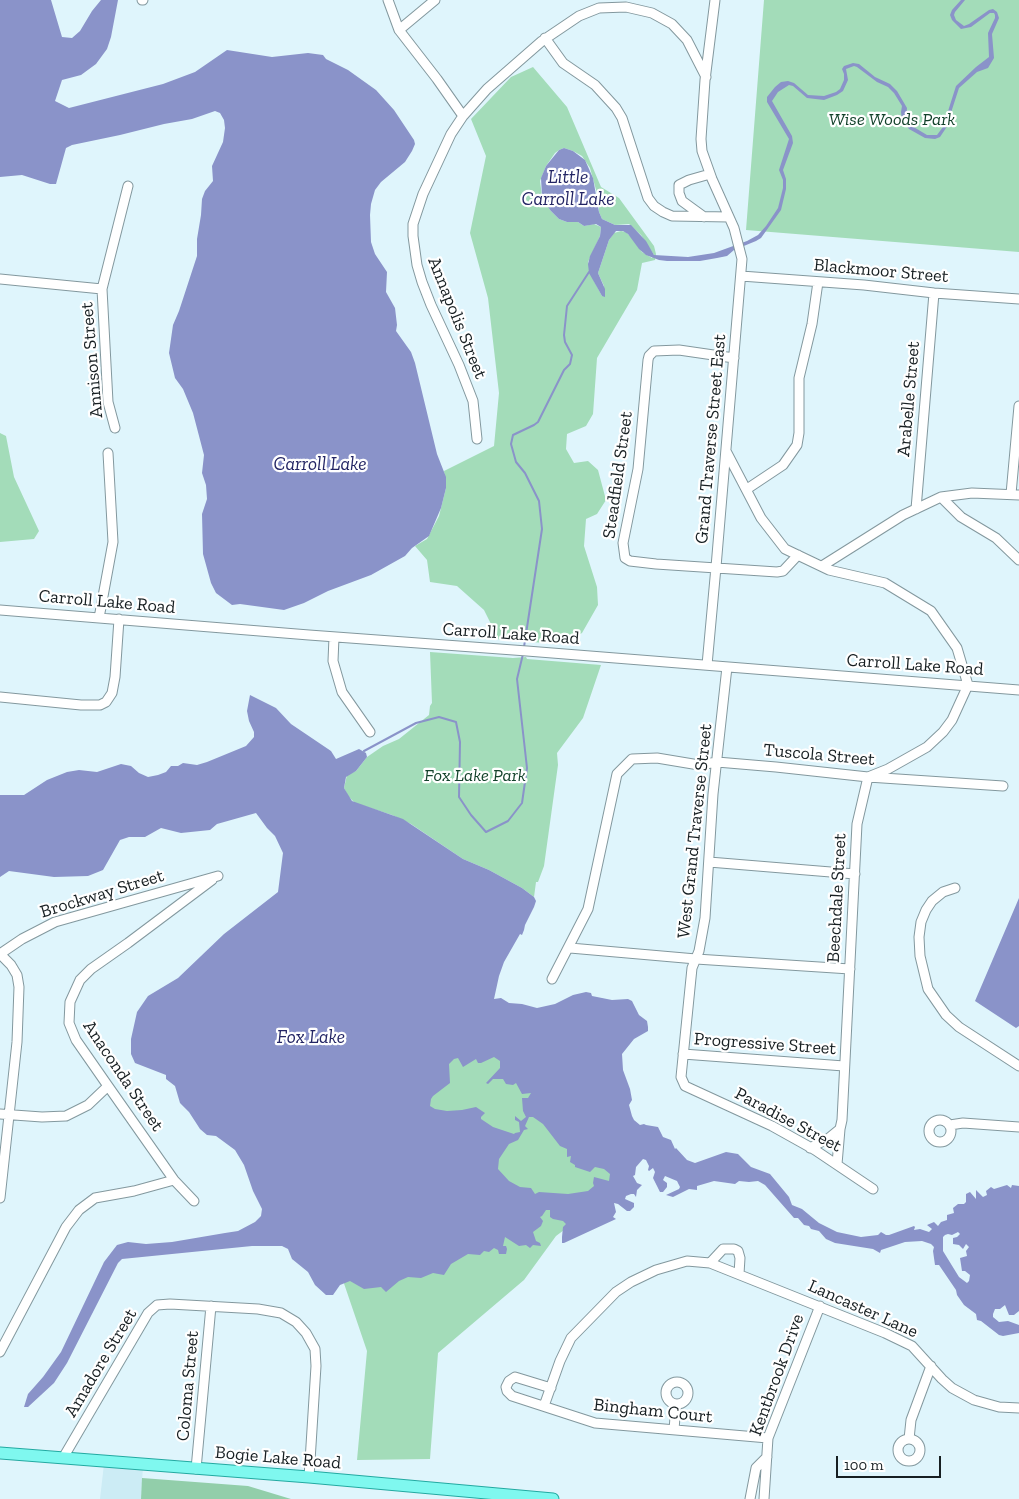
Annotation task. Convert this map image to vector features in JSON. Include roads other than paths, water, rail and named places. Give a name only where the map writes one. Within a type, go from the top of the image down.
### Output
[{"type":"main road","name":"Bogie Lake Road","points":[[0,1453],[309,1477],[553,1499]]},
{"type":"street","points":[[388,0],[398,30],[437,79],[463,116]]},
{"type":"street","points":[[398,30],[435,0]]},
{"type":"street","points":[[545,38],[563,63],[595,85],[616,108],[622,118],[648,198],[654,206],[672,216],[728,217],[702,151],[701,139],[706,77],[716,0]]},
{"type":"street","name":"Annapolis Street","points":[[477,439],[473,401],[460,364],[431,305],[422,282],[417,265],[413,236],[413,224],[423,194],[451,134],[463,116],[487,89],[545,38],[579,16],[599,8],[626,7],[652,13],[672,24],[687,40],[706,77]]},
{"type":"street","points":[[704,217],[682,201],[679,185],[710,174]]},
{"type":"street","name":"Annison Street","points":[[114,428],[108,402],[102,289],[128,186]]},
{"type":"street","name":"Grand Traverse Street East","points":[[706,665],[742,259],[728,217]]},
{"type":"street","name":"Blackmoor Street","points":[[741,276],[1019,299]]},
{"type":"street","points":[[0,279],[102,289]]},
{"type":"street","points":[[747,490],[783,465],[797,444],[799,433],[799,378],[812,324],[818,282]]},
{"type":"street","name":"Arabelle Street","points":[[916,509],[934,293]]},
{"type":"street","name":"Steadfield Street","points":[[716,567],[630,561],[625,558],[623,543],[638,469],[648,360],[654,351],[666,350],[680,350],[734,358]]},
{"type":"street","points":[[822,566],[868,536],[916,509],[942,497],[972,493],[1015,495],[1019,406]]},
{"type":"street","points":[[726,451],[761,518],[786,549],[829,570],[885,583],[930,611],[957,648],[968,685],[952,720],[943,732],[927,747],[888,769],[868,777]]},
{"type":"street","points":[[100,618],[114,542],[108,453]]},
{"type":"street","points":[[942,497],[961,518],[996,538],[1019,560]]},
{"type":"street","points":[[716,567],[784,571],[798,555]]},
{"type":"street","name":"Carroll Lake Road","points":[[0,610],[1019,690]]},
{"type":"street","points":[[0,696],[100,706],[106,702],[112,693],[116,677],[119,619]]},
{"type":"street","points":[[334,637],[333,661],[342,692],[370,732]]},
{"type":"street","name":"West Grand Traverse Street","points":[[685,1086],[681,1077],[683,1054],[692,968],[699,951],[705,918],[717,762],[727,667]]},
{"type":"street","name":"Tuscola Street","points":[[570,948],[588,910],[617,774],[632,759],[657,758],[700,765],[717,762],[868,777],[1003,786]]},
{"type":"street","name":"Beechdale Street","points":[[837,1164],[843,1110],[857,824],[868,777]]},
{"type":"street","points":[[709,862],[855,874]]},
{"type":"street","name":"Brockway Street","points":[[0,954],[22,939],[55,922],[218,876]]},
{"type":"street","name":"Anaconda Street","points":[[194,1201],[174,1180],[76,1040],[68,1023],[70,1002],[80,980],[91,969],[218,876]]},
{"type":"street","points":[[955,888],[943,892],[932,901],[921,922],[919,937],[920,956],[928,988],[946,1015],[959,1027],[1019,1066]]},
{"type":"street","points":[[552,979],[570,948],[696,959],[850,969]]},
{"type":"street","points":[[0,954],[18,975],[19,987],[18,1042],[0,1198]]},
{"type":"street","name":"Progressive Street","points":[[683,1054],[844,1066]]},
{"type":"street","points":[[0,1114],[42,1117],[66,1116],[88,1105],[108,1086]]},
{"type":"street","name":"Paradise Street","points":[[685,1086],[772,1126],[837,1164],[873,1189]]},
{"type":"street","points":[[950,1125],[963,1123],[1019,1127]]},
{"type":"street","points":[[810,1148],[829,1138],[840,1129]]},
{"type":"street","points":[[0,1352],[56,1244],[79,1210],[95,1198],[134,1191],[174,1180]]},
{"type":"street","points":[[710,1263],[723,1248],[734,1248],[738,1251],[740,1258],[739,1274]]},
{"type":"street","name":"Lancaster Lane","points":[[544,1406],[560,1361],[571,1338],[616,1292],[631,1282],[670,1265],[687,1261],[710,1263],[820,1306],[912,1346],[952,1388],[974,1400],[999,1407],[1019,1408]]},
{"type":"street","name":"Amadore Street","points":[[63,1458],[148,1313],[158,1305],[258,1309],[281,1313],[296,1322],[306,1333],[315,1349],[316,1366],[309,1477]]},
{"type":"street","name":"Coloma Street","points":[[196,1469],[211,1306]]},
{"type":"street","name":"Kentbrook Drive","points":[[764,1499],[768,1438],[820,1306]]},
{"type":"street","points":[[909,1439],[911,1420],[931,1366]]},
{"type":"street","name":"Bingham Court","points":[[551,1388],[515,1377],[507,1384],[507,1391],[512,1396],[595,1423],[768,1438]]},
{"type":"street","points":[[674,1430],[676,1404]]},
{"type":"street","name":"Kentbrook Drive","points":[[750,1499],[756,1468],[767,1457]]},
{"type":"water","name":"Carroll Lake","points":[[0,0],[51,0],[62,37],[72,38],[80,31],[101,0],[118,0],[107,49],[96,64],[81,75],[62,80],[55,101],[69,108],[163,84],[195,72],[227,50],[272,57],[308,53],[323,55],[326,59],[348,70],[376,90],[394,110],[415,144],[405,162],[381,182],[375,190],[370,215],[371,242],[375,254],[387,272],[386,292],[395,308],[396,331],[411,352],[415,363],[437,454],[446,477],[446,488],[441,508],[429,536],[412,548],[405,556],[371,575],[284,610],[240,604],[232,605],[216,593],[211,583],[203,554],[202,514],[207,499],[206,485],[202,473],[204,455],[193,413],[183,389],[175,378],[169,353],[173,325],[197,256],[202,199],[205,191],[213,181],[212,166],[223,142],[224,120],[220,113],[215,111],[192,119],[72,145],[66,148],[56,184],[50,184],[22,175],[0,177]]},
{"type":"water","name":"Little Carroll Lake","points":[[961,0],[965,0],[954,15],[956,20],[964,26],[989,10],[993,9],[997,12],[999,18],[992,34],[994,58],[988,68],[977,72],[959,88],[946,128],[940,137],[935,139],[925,138],[909,129],[902,120],[902,106],[894,93],[857,67],[854,66],[846,69],[848,80],[843,91],[824,100],[807,98],[793,86],[789,85],[778,92],[772,101],[792,136],[793,143],[783,170],[786,179],[786,189],[781,210],[761,238],[734,250],[727,256],[700,261],[667,261],[646,255],[628,234],[623,231],[616,231],[609,240],[598,273],[605,289],[605,297],[602,296],[589,273],[588,264],[600,236],[601,227],[596,224],[584,226],[578,222],[567,222],[559,219],[550,210],[542,196],[541,178],[546,166],[559,150],[564,148],[573,151],[585,160],[593,178],[602,219],[615,225],[631,225],[646,241],[654,255],[688,257],[714,253],[747,241],[758,235],[766,226],[778,208],[783,188],[783,180],[779,170],[789,139],[767,102],[767,97],[775,87],[781,82],[788,81],[794,83],[808,95],[824,96],[840,89],[844,80],[842,69],[844,66],[853,63],[859,64],[875,77],[890,84],[897,91],[907,108],[906,118],[912,126],[927,135],[937,135],[943,127],[956,86],[989,57],[988,33],[995,15],[990,13],[971,27],[961,29],[952,20],[950,15]]},
{"type":"water","name":"Fox Lake","points":[[250,695],[276,708],[291,724],[331,751],[336,759],[359,749],[366,753],[367,757],[356,771],[346,777],[344,788],[352,801],[403,819],[463,859],[489,870],[522,888],[534,897],[536,901],[522,935],[520,934],[504,962],[494,999],[501,998],[509,1003],[537,1008],[555,1004],[573,995],[586,992],[591,993],[592,996],[612,1000],[628,999],[632,1001],[639,1015],[647,1021],[648,1031],[634,1039],[622,1054],[623,1070],[632,1100],[629,1105],[632,1116],[640,1125],[658,1127],[663,1137],[671,1140],[675,1149],[687,1160],[695,1163],[726,1152],[738,1154],[751,1167],[770,1174],[789,1197],[792,1205],[802,1209],[819,1223],[837,1232],[861,1237],[878,1235],[881,1232],[889,1235],[914,1226],[914,1230],[920,1229],[929,1232],[932,1229],[927,1225],[934,1222],[938,1226],[941,1222],[947,1220],[947,1215],[954,1213],[953,1208],[958,1204],[966,1202],[966,1194],[970,1192],[976,1199],[976,1190],[983,1197],[987,1195],[986,1191],[991,1187],[994,1189],[1007,1185],[1011,1188],[1012,1185],[1019,1186],[1019,1311],[1014,1315],[1009,1315],[1005,1305],[1000,1309],[995,1309],[993,1317],[999,1322],[1008,1321],[1019,1325],[1019,1333],[999,1335],[977,1320],[976,1314],[964,1305],[939,1265],[935,1265],[934,1247],[931,1244],[922,1241],[905,1242],[881,1250],[880,1253],[873,1249],[835,1243],[826,1239],[819,1231],[804,1225],[798,1218],[794,1218],[765,1185],[758,1181],[739,1181],[735,1184],[714,1181],[697,1186],[697,1190],[689,1189],[673,1197],[666,1195],[679,1189],[677,1181],[665,1176],[663,1180],[667,1183],[667,1187],[663,1192],[660,1192],[653,1178],[655,1172],[653,1168],[649,1171],[646,1160],[643,1159],[636,1167],[635,1175],[633,1176],[637,1183],[642,1185],[637,1190],[636,1197],[634,1194],[631,1194],[626,1196],[625,1199],[634,1203],[634,1207],[627,1211],[614,1203],[616,1212],[613,1217],[616,1219],[562,1243],[563,1227],[566,1224],[563,1221],[550,1217],[550,1210],[546,1210],[540,1217],[543,1221],[541,1226],[533,1232],[536,1241],[541,1246],[533,1245],[530,1248],[526,1245],[519,1246],[505,1237],[503,1246],[506,1246],[506,1254],[499,1254],[498,1250],[494,1248],[489,1252],[484,1251],[480,1255],[468,1254],[451,1264],[444,1275],[433,1273],[421,1278],[408,1277],[399,1281],[386,1292],[381,1287],[364,1289],[350,1281],[340,1285],[333,1295],[326,1295],[315,1285],[308,1272],[292,1259],[288,1249],[282,1246],[252,1246],[122,1259],[118,1263],[67,1363],[54,1383],[28,1407],[24,1407],[28,1394],[61,1352],[104,1262],[117,1245],[128,1242],[146,1244],[172,1242],[238,1231],[255,1222],[261,1216],[262,1209],[253,1191],[244,1165],[235,1150],[216,1136],[207,1135],[200,1129],[189,1112],[180,1103],[175,1086],[166,1079],[166,1075],[135,1063],[131,1054],[131,1039],[137,1012],[148,996],[178,978],[224,934],[278,892],[283,853],[275,836],[256,813],[217,824],[210,830],[181,833],[161,828],[145,837],[129,837],[120,840],[103,870],[88,876],[54,877],[9,871],[0,877],[0,795],[24,795],[47,780],[67,772],[79,770],[97,772],[121,764],[131,766],[139,773],[148,777],[166,772],[171,766],[178,766],[183,763],[197,765],[207,762],[246,746],[254,737],[247,711]],"holes":[[[494,1057],[500,1061],[500,1068],[486,1083],[488,1084],[493,1079],[503,1079],[506,1084],[513,1085],[516,1083],[522,1094],[531,1093],[528,1098],[522,1098],[523,1111],[526,1117],[521,1121],[515,1116],[515,1120],[519,1122],[520,1132],[514,1134],[493,1127],[481,1119],[485,1113],[476,1107],[447,1111],[430,1106],[433,1096],[450,1083],[449,1064],[454,1059],[458,1058],[463,1067],[476,1059],[478,1063],[481,1063]],[[529,1117],[533,1117],[543,1124],[560,1146],[567,1149],[567,1157],[571,1156],[570,1162],[575,1167],[590,1172],[595,1167],[604,1169],[610,1174],[609,1181],[594,1177],[594,1186],[588,1191],[568,1194],[539,1192],[535,1194],[531,1188],[520,1187],[509,1181],[498,1169],[499,1159],[509,1144],[518,1140],[524,1130],[528,1129],[525,1126]],[[958,1232],[960,1234],[953,1238],[953,1244],[959,1245],[963,1249],[966,1244],[969,1247],[966,1251],[967,1256],[960,1258],[962,1271],[970,1275],[967,1283],[959,1277],[943,1251],[943,1237],[948,1234],[952,1235]]]},
{"type":"water","points":[[1019,898],[1019,1026],[1016,1028],[975,1001]]},
{"type":"waterway","points":[[524,647],[542,529],[539,501],[525,473],[516,462],[511,444],[513,435],[538,422],[564,370],[570,364],[572,355],[565,342],[564,335],[567,306],[589,272]]},
{"type":"waterway","points":[[364,751],[416,723],[439,717],[456,722],[460,742],[459,797],[486,832],[508,821],[522,803],[527,768],[517,679],[523,654]]},
{"type":"park label","name":"Wise Woods Park","points":[[892,120]]},
{"type":"park label","name":"Fox Lake Park","points":[[475,776]]}]
